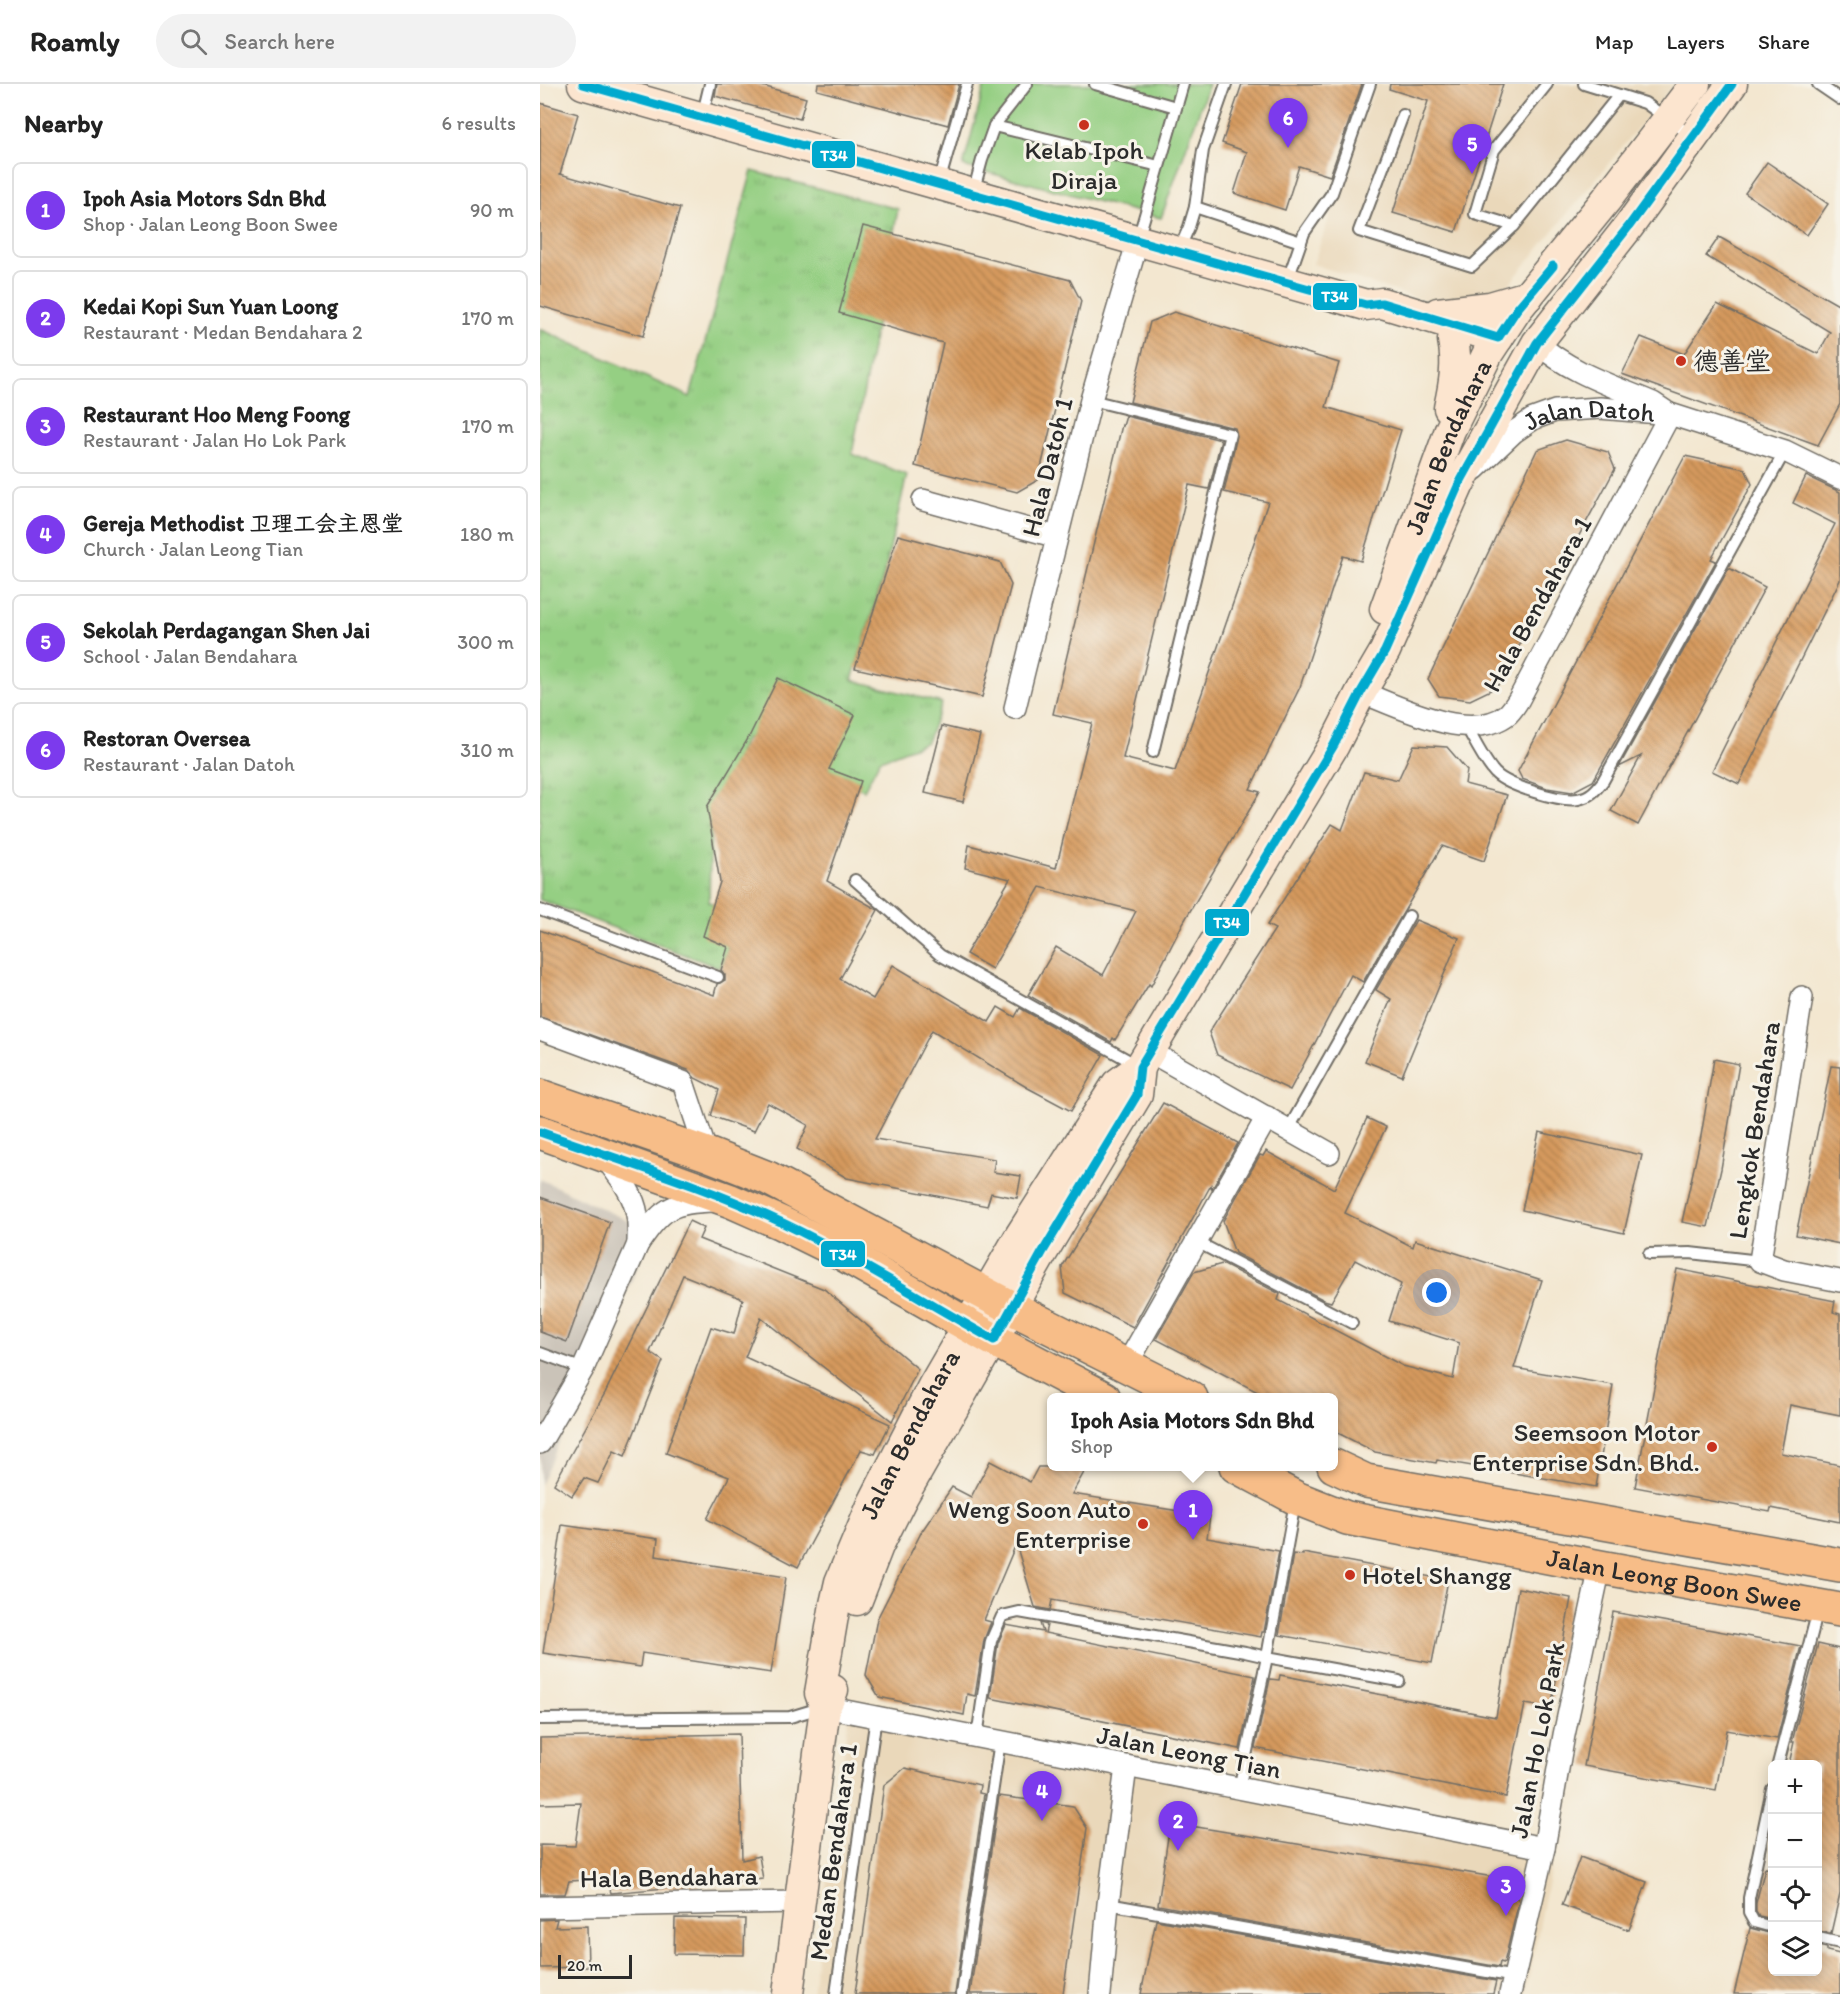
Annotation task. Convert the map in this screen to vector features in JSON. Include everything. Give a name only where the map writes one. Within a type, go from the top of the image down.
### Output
[{"type":"main road","points":[[583,84],[1366,305],[1382,303],[1417,313],[1496,346],[1503,366],[1470,444],[1460,484]]},
{"type":"main road","name":"Jalan Bendahara","points":[[1361,692],[1372,646],[1455,419],[1496,346],[1528,296],[1695,84]]},
{"type":"main road","name":"Jalan Bendahara","points":[[788,1994],[825,1707],[832,1695],[841,1652],[861,1586],[878,1546],[990,1317],[1042,1253],[1137,1095],[1145,1059],[1334,745],[1385,651],[1460,484],[1537,343],[1629,226],[1732,84]]},
{"type":"main road","points":[[1366,305],[1378,316],[1453,340],[1496,346],[1522,334],[1558,292],[1609,250]]},
{"type":"main road","points":[[1417,313],[1490,308],[1528,296]]},
{"type":"main road","points":[[1438,461],[1457,371],[1457,356],[1453,340]]},
{"type":"main road","points":[[540,1096],[707,1154],[768,1178],[990,1317],[1097,1393]]},
{"type":"main road","points":[[540,1132],[731,1201],[838,1251],[990,1317],[1126,1366],[1181,1393]]},
{"type":"main road","name":"Jalan Leong Boon Swee","points":[[1338,1468],[1366,1481],[1840,1565]]},
{"type":"main road","name":"Jalan Leong Boon Swee","points":[[1244,1471],[1296,1498],[1347,1518],[1829,1608]]},
{"type":"street","name":"Hala Datoh 1","points":[[1016,708],[1091,400],[1138,240]]},
{"type":"street","name":"Jalan Datoh","points":[[1537,343],[1552,357],[1570,367],[1653,403],[1670,414]]},
{"type":"street","name":"Jalan Datoh","points":[[1460,484],[1514,432],[1533,419],[1556,411],[1600,408],[1670,414],[1785,451],[1840,478]]},
{"type":"street","name":"Hala Bendahara 1","points":[[1361,692],[1436,721],[1466,725],[1489,724],[1508,714],[1520,699],[1670,414]]},
{"type":"street","points":[[923,500],[1057,537]]},
{"type":"street","name":"Lengkok Bendahara","points":[[1802,997],[1760,1261],[1784,1270],[1840,1281]]},
{"type":"street","points":[[540,1029],[683,1082],[707,1154]]},
{"type":"street","points":[[1145,1059],[1267,1117],[1329,1153]]},
{"type":"street","points":[[1126,1366],[1267,1117]]},
{"type":"street","points":[[603,1155],[632,1197],[637,1215],[638,1244]]},
{"type":"street","points":[[540,1443],[582,1369],[638,1244],[654,1222],[663,1211],[669,1208],[696,1201],[731,1201]]},
{"type":"street","name":"Jalan Ho Lok Park","points":[[1512,1986],[1544,1848],[1564,1735],[1600,1567]]},
{"type":"street","name":"Jalan Leong Tian","points":[[825,1707],[1544,1848]]},
{"type":"street","points":[[1100,1994],[1108,1904],[1126,1767]]},
{"type":"street","name":"Hala Bendahara","points":[[540,1907],[799,1902]]},
{"type":"lane","points":[[702,117],[710,84]]},
{"type":"lane","points":[[939,183],[967,84]]},
{"type":"lane","points":[[973,193],[994,126],[1027,84]]},
{"type":"lane","points":[[1095,84],[1176,107]]},
{"type":"lane","points":[[1138,240],[1183,84]]},
{"type":"lane","points":[[1178,251],[1195,207],[1203,150],[1226,84]]},
{"type":"lane","points":[[1287,283],[1304,233],[1332,194],[1370,84]]},
{"type":"lane","points":[[1514,226],[1474,214],[1494,150],[1547,84]]},
{"type":"lane","points":[[1584,84],[1645,103],[1693,136]]},
{"type":"lane","points":[[1820,85],[1840,99]]},
{"type":"lane","points":[[1403,115],[1359,231],[1472,266],[1514,226],[1619,95]]},
{"type":"lane","points":[[994,126],[1159,166]]},
{"type":"lane","points":[[1195,207],[1301,242]]},
{"type":"lane","points":[[1091,400],[1230,434],[1153,752]]},
{"type":"lane","points":[[1466,725],[1495,773],[1513,784],[1534,792],[1576,800],[1593,794],[1603,781],[1785,451]]},
{"type":"lane","points":[[855,880],[940,956],[1145,1059]]},
{"type":"lane","points":[[540,910],[718,977]]},
{"type":"lane","points":[[1288,1130],[1409,916]]},
{"type":"lane","points":[[1197,1242],[1352,1323]]},
{"type":"lane","points":[[1649,1254],[1690,1253],[1760,1261]]},
{"type":"lane","points":[[540,1353],[582,1369]]},
{"type":"lane","points":[[1239,1790],[1268,1657],[1296,1498]]},
{"type":"lane","points":[[1779,1760],[1829,1608]]},
{"type":"lane","points":[[977,1737],[991,1641],[1002,1616],[1019,1612],[1399,1681]]},
{"type":"lane","points":[[540,1719],[790,1717],[825,1707]]},
{"type":"lane","name":"Medan Bendahara 1","points":[[836,1994],[876,1717]]},
{"type":"lane","points":[[962,1994],[1000,1741]]},
{"type":"lane","points":[[1768,1812],[1749,1898],[1749,1913],[1754,1922],[1768,1926]]},
{"type":"lane","points":[[1108,1904],[1512,1986]]},
{"type":"lane","points":[[1822,1939],[1840,1943]]},
{"type":"shaded area","points":[[1376,84],[1674,84],[1507,287],[1477,307],[1431,303],[1313,264]]},
{"type":"shaded area","points":[[540,1179],[653,1233],[540,1485]]},
{"type":"shaded area","points":[[850,1707],[1555,1845],[1526,1994],[812,1994]]},
{"type":"green space","name":"Kelab Ipoh Diraja","points":[[985,84],[1209,84],[1161,218],[963,166]]},
{"type":"green space","points":[[752,171],[898,209],[852,454],[907,475],[885,570],[852,680],[942,703],[927,742],[880,760],[864,790],[746,738],[711,812],[709,902],[741,912],[720,968],[540,900],[540,329],[690,397]]},
{"type":"building","points":[[717,84],[755,84],[806,98],[800,119],[715,96]]},
{"type":"building","points":[[818,84],[959,84],[948,125],[817,90]]},
{"type":"building","points":[[1242,84],[1362,84],[1330,176],[1299,166],[1285,210],[1234,193],[1247,152],[1222,143]]},
{"type":"building","points":[[1390,84],[1503,84],[1456,232],[1393,213],[1428,101],[1389,89]]},
{"type":"building","points":[[540,103],[578,114],[560,174],[680,208],[643,336],[540,306]]},
{"type":"building","points":[[1767,162],[1828,204],[1807,235],[1745,193]]},
{"type":"building","points":[[863,226],[1070,280],[1081,301],[1038,480],[1017,492],[915,466],[943,343],[839,313]]},
{"type":"building","points":[[1719,237],[1840,306],[1840,404],[1818,445],[1622,374],[1641,337],[1684,354],[1717,304],[1818,354],[1830,332],[1706,256]]},
{"type":"building","points":[[1174,312],[1339,363],[1326,407],[1401,430],[1361,561],[1343,556],[1300,687],[1250,789],[1260,792],[1183,923],[1151,986],[1149,984],[1115,1040],[1113,1038],[1111,1042],[1028,995],[1056,947],[1103,975],[1136,911],[1040,887],[992,969],[966,954],[1010,879],[965,868],[969,845],[1056,868],[1092,723],[1053,714],[1126,416],[1221,440],[1209,489],[1189,485],[1123,758],[1175,771],[1268,502],[1224,492],[1237,436],[1235,428],[1130,402],[1150,322]]},
{"type":"building","points":[[1566,440],[1608,452],[1615,469],[1497,687],[1470,700],[1439,696],[1428,679],[1537,450]]},
{"type":"building","points":[[1685,456],[1745,469],[1752,484],[1711,559],[1716,561],[1593,781],[1572,792],[1547,788],[1522,779],[1518,771]]},
{"type":"building","points":[[1806,476],[1840,492],[1840,580],[1739,784],[1712,771],[1835,524],[1793,503]]},
{"type":"building","points":[[898,535],[1000,562],[1011,585],[982,697],[855,668]]},
{"type":"building","points":[[1729,568],[1765,587],[1638,825],[1611,811],[1641,756],[1619,767]]},
{"type":"building","points":[[778,678],[855,715],[829,769],[861,781],[827,881],[878,910],[840,979],[873,999],[893,965],[989,1022],[998,1007],[1015,1017],[1020,1008],[1103,1055],[1071,1111],[932,1030],[875,1139],[995,1159],[993,1172],[1021,1176],[1017,1198],[991,1193],[987,1206],[847,1178],[797,1149],[808,1125],[768,1103],[754,1131],[711,1116],[719,1090],[695,1078],[688,1070],[540,1017],[540,930],[714,995],[717,984],[725,980],[725,975],[721,970],[728,947],[703,936],[720,882],[707,807],[749,737]]},
{"type":"building","points":[[942,726],[980,735],[963,802],[925,793]]},
{"type":"building","points":[[1414,745],[1447,747],[1467,770],[1465,784],[1507,795],[1484,861],[1442,846],[1363,982],[1351,975],[1290,1090],[1217,1055],[1209,1032],[1275,929],[1267,925],[1332,824],[1342,830],[1364,772],[1398,780]]},
{"type":"building","points":[[1416,920],[1459,938],[1402,1076],[1365,1061],[1391,999],[1376,990]]},
{"type":"building","points":[[1714,1059],[1739,1064],[1721,1169],[1708,1227],[1682,1222],[1701,1136]]},
{"type":"building","points":[[1831,1066],[1840,1067],[1840,1244],[1796,1235]]},
{"type":"building","points":[[1163,1103],[1238,1143],[1212,1189],[1211,1185],[1133,1327],[1065,1293],[1062,1267]]},
{"type":"building","points":[[1367,1118],[1386,1127],[1345,1213],[1413,1247],[1415,1240],[1542,1280],[1514,1368],[1613,1385],[1596,1487],[1375,1452],[1338,1433],[1338,1393],[1259,1393],[1156,1339],[1194,1272],[1222,1264],[1280,1294],[1278,1300],[1403,1366],[1453,1379],[1459,1343],[1389,1321],[1401,1284],[1355,1260],[1331,1302],[1235,1253],[1223,1221],[1260,1155],[1263,1156],[1266,1151],[1334,1189]]},
{"type":"building","points":[[1539,1132],[1642,1155],[1624,1233],[1522,1210]]},
{"type":"building","points":[[540,1197],[610,1222],[567,1342],[540,1332]]},
{"type":"building","points":[[689,1221],[704,1228],[699,1239],[824,1289],[918,1369],[892,1421],[761,1318],[745,1357],[890,1424],[875,1454],[861,1450],[798,1567],[707,1519],[729,1477],[666,1453],[711,1327],[734,1334],[743,1299],[683,1275],[650,1352],[663,1361],[625,1456],[614,1451],[598,1483],[584,1478],[572,1496],[554,1484],[605,1393]]},
{"type":"building","points":[[1677,1269],[1835,1301],[1833,1312],[1840,1314],[1840,1415],[1790,1405],[1781,1453],[1840,1465],[1840,1522],[1771,1508],[1770,1512],[1635,1487]]},
{"type":"building","points":[[990,1461],[1030,1482],[1038,1467],[1047,1467],[1047,1471],[1085,1471],[1072,1494],[1210,1516],[1207,1538],[1279,1551],[1264,1632],[1261,1637],[1052,1600],[1050,1610],[1035,1607],[1016,1544],[984,1620],[991,1622],[984,1640],[975,1696],[967,1694],[964,1715],[879,1697],[866,1675],[877,1619],[922,1531],[952,1487],[971,1497]]},
{"type":"building","points":[[562,1525],[658,1539],[656,1556],[786,1577],[771,1673],[642,1653],[640,1667],[543,1653]]},
{"type":"building","points":[[1303,1553],[1448,1580],[1432,1663],[1279,1635],[1293,1554],[1303,1555]]},
{"type":"building","points":[[1518,1588],[1571,1598],[1551,1708],[1525,1704],[1506,1797],[1255,1748],[1270,1679],[1279,1680],[1280,1675],[1496,1717]]},
{"type":"building","points":[[1613,1612],[1801,1646],[1777,1739],[1727,1730],[1716,1790],[1584,1766]]},
{"type":"building","points":[[1040,1623],[1047,1625],[1045,1633],[1255,1676],[1240,1749],[990,1698],[998,1643],[1006,1625],[1043,1632]]},
{"type":"building","points":[[1818,1644],[1840,1649],[1840,1894],[1831,1933],[1822,1932],[1822,1760],[1790,1760],[1794,1742],[1792,1742]]},
{"type":"building","points":[[739,1734],[742,1860],[759,1856],[763,1879],[611,1893],[607,1879],[569,1881],[565,1894],[540,1894],[540,1845],[575,1846],[581,1803],[540,1804],[540,1738]]},
{"type":"building","points":[[905,1768],[980,1785],[979,1793],[984,1794],[955,1994],[855,1994],[884,1785]]},
{"type":"building","points":[[999,1796],[1073,1806],[1087,1828],[1063,1994],[970,1994]]},
{"type":"building","points":[[1191,1826],[1505,1879],[1519,1901],[1504,1963],[1500,1962],[1499,1967],[1158,1905],[1168,1837]]},
{"type":"building","points":[[1580,1857],[1647,1882],[1629,1930],[1562,1905]]},
{"type":"building","points":[[1765,1868],[1768,1868],[1768,1918],[1759,1916],[1756,1903]]},
{"type":"building","points":[[675,1918],[745,1919],[744,1955],[674,1954]]},
{"type":"building","points":[[557,1919],[555,1927],[587,1926],[588,1967],[540,1968],[540,1920]]},
{"type":"building","points":[[1156,1920],[1496,1981],[1493,1994],[1141,1994]]},
{"type":"building","points":[[1750,1928],[1768,1933],[1768,1976],[1822,1976],[1822,1947],[1827,1948],[1827,1951],[1840,1954],[1840,1994],[1734,1994]]},
{"type":"transit line","name":"T34","points":[[583,84],[1366,305],[1382,303],[1498,338],[1517,309],[1553,266]]},
{"type":"transit line","name":"T34","points":[[540,1132],[693,1186],[783,1223],[863,1265],[994,1340],[1042,1253],[1137,1095],[1140,1067],[1334,745],[1385,651],[1459,484],[1537,343],[1629,226],[1732,84]]},
{"type":"place","name":"Kelab Ipoh Diraja","points":[[1084,125]]},
{"type":"place","name":"Restoran Oversea","points":[[1288,148]]},
{"type":"place","name":"Sekolah Perdagangan Shen Jai","points":[[1472,174]]},
{"type":"place","name":"德善堂","points":[[1681,361]]},
{"type":"place","name":"Seemsoon Motor Enterprise Sdn. Bhd.","points":[[1712,1447]]},
{"type":"place","name":"Weng Soon Auto Enterprise","points":[[1143,1524]]},
{"type":"place","name":"Ipoh Asia Motors Sdn Bhd","points":[[1193,1540]]},
{"type":"place","name":"Hotel Shangg","points":[[1350,1575]]},
{"type":"place","name":"Gereja Methodist 卫理工会主恩堂","points":[[1042,1821]]},
{"type":"place","name":"Kedai Kopi Sun Yuan Loong","points":[[1178,1851]]},
{"type":"place","name":"Restaurant Hoo Meng Foong","points":[[1506,1916]]}]
